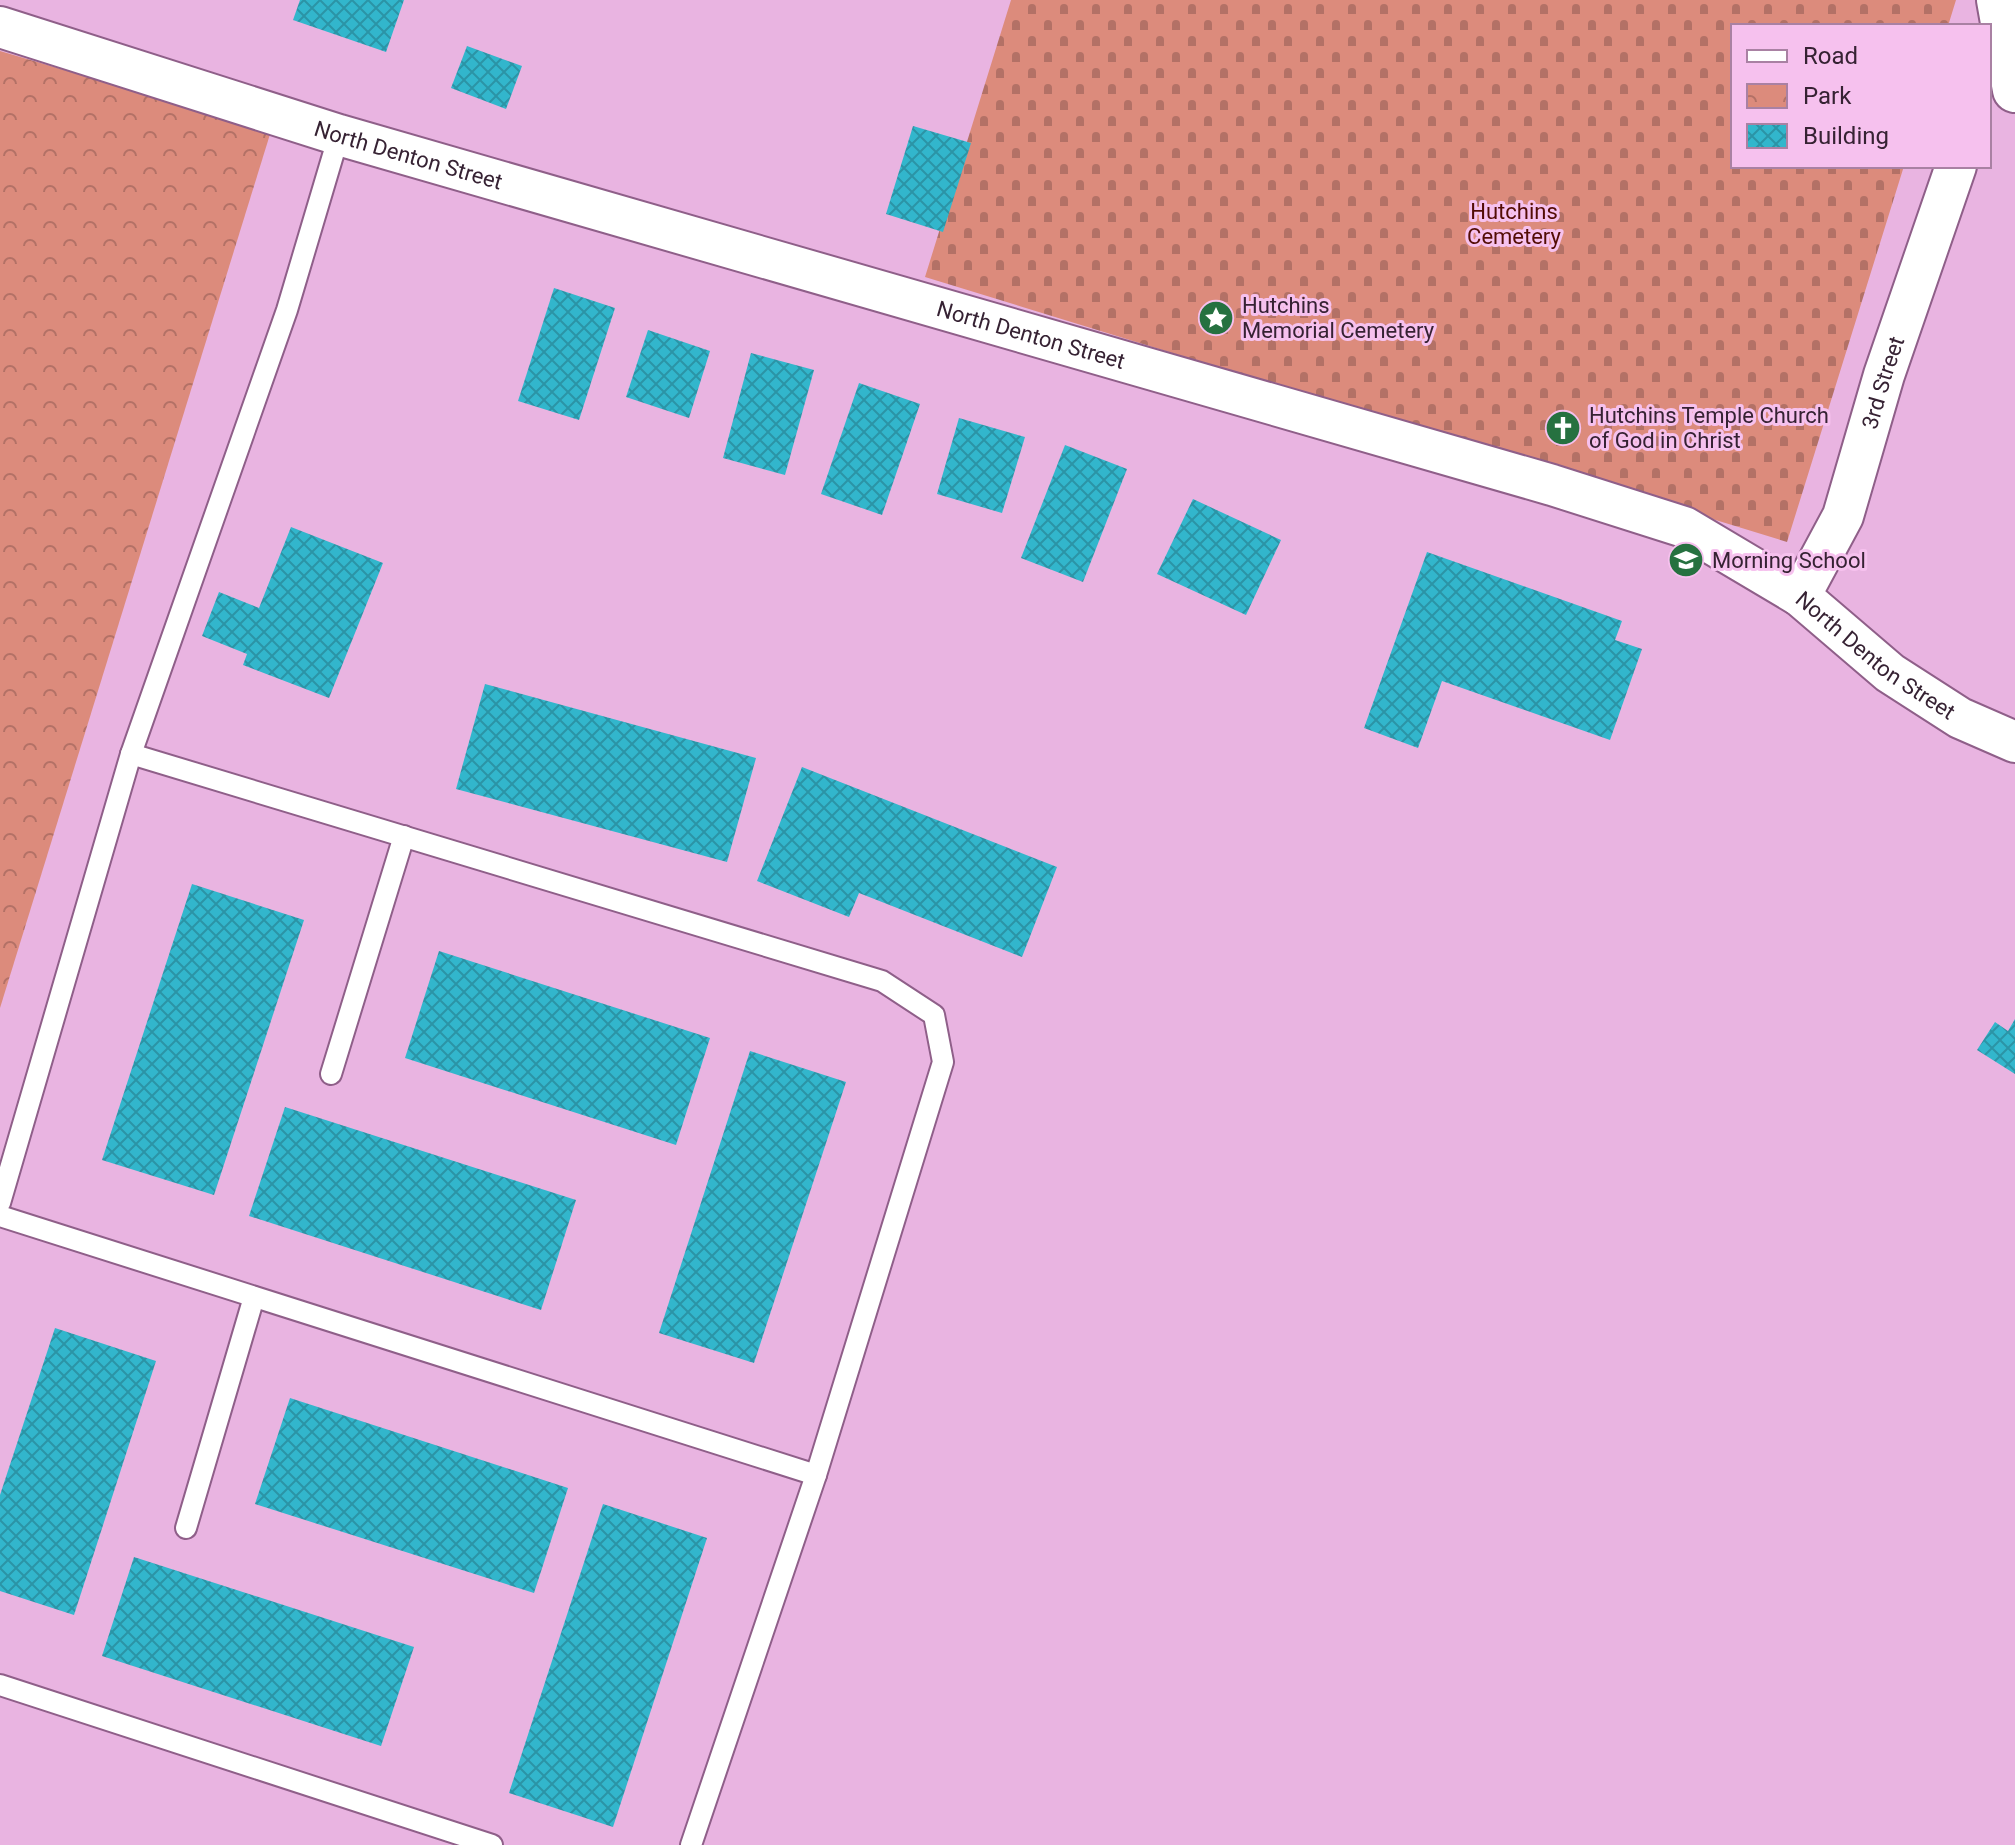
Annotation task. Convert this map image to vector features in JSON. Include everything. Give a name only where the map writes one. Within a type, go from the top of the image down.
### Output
[{"type":"street","points":[[1991,70],[2002,19]]},
{"type":"street","points":[[2002,19],[2015,90]]},
{"type":"street","name":"North Denton Street","points":[[0,27],[339,135],[1552,485],[1684,527],[1800,596],[1890,673],[1960,718],[2015,742]]},
{"type":"street","name":"3rd Street","points":[[1800,596],[1843,516],[1884,375],[1955,168]]},
{"type":"lane","points":[[0,1203],[131,754],[287,310],[339,135]]},
{"type":"lane","points":[[131,754],[882,981],[934,1015],[943,1062],[816,1475],[691,1845]]},
{"type":"lane","points":[[331,1074],[404,836]]},
{"type":"lane","points":[[0,1216],[816,1475]]},
{"type":"lane","points":[[186,1528],[254,1297]]},
{"type":"lane","points":[[0,1685],[492,1845]]},
{"type":"green space","name":"Hutchins Cemetery","points":[[1011,0],[1956,0],[1949,24],[1731,24],[1731,168],[1903,168],[1787,542],[925,277]]},
{"type":"green space","points":[[0,51],[271,131],[0,1008]]},
{"type":"building","points":[[300,0],[404,0],[386,52],[293,20]]},
{"type":"building","points":[[467,46],[522,66],[506,109],[451,88]]},
{"type":"building","points":[[913,126],[971,143],[943,232],[886,214]]},
{"type":"building","points":[[554,288],[615,308],[579,420],[518,401]]},
{"type":"building","points":[[648,330],[710,351],[689,418],[626,397]]},
{"type":"building","points":[[751,353],[814,370],[785,475],[723,458]]},
{"type":"building","points":[[859,383],[920,404],[882,515],[821,494]]},
{"type":"building","points":[[959,418],[1025,437],[1002,513],[937,494]]},
{"type":"building","points":[[1065,445],[1127,469],[1083,582],[1021,558]]},
{"type":"building","points":[[1193,499],[1281,540],[1246,615],[1157,574]]},
{"type":"building","points":[[291,527],[383,563],[329,698],[243,665],[247,654],[202,636],[219,592],[259,608]]},
{"type":"building","points":[[1427,552],[1622,621],[1615,640],[1642,649],[1610,740],[1442,681],[1418,748],[1364,728]]},
{"type":"building","points":[[485,684],[756,758],[727,862],[456,789]]},
{"type":"building","points":[[802,767],[1057,867],[1022,957],[859,893],[849,917],[757,881]]},
{"type":"building","points":[[192,884],[304,920],[214,1195],[102,1160]]},
{"type":"building","points":[[439,951],[710,1038],[676,1145],[405,1058]]},
{"type":"building","points":[[2015,1019],[2015,1074],[1977,1050],[1995,1022],[2008,1031]]},
{"type":"building","points":[[750,1051],[846,1082],[754,1363],[659,1333]]},
{"type":"building","points":[[285,1107],[576,1200],[541,1310],[249,1216]]},
{"type":"building","points":[[55,1328],[156,1361],[74,1615],[0,1591],[0,1495]]},
{"type":"building","points":[[290,1398],[568,1488],[534,1593],[255,1504]]},
{"type":"building","points":[[603,1504],[707,1538],[613,1827],[509,1793]]},
{"type":"building","points":[[134,1557],[414,1647],[381,1746],[102,1656]]},
{"type":"place","name":"Hutchins Memorial Cemetery","points":[[1216,318]]},
{"type":"place","name":"Hutchins Temple Church of God in Christ","points":[[1563,428]]},
{"type":"place","name":"Morning School","points":[[1686,560]]}]
